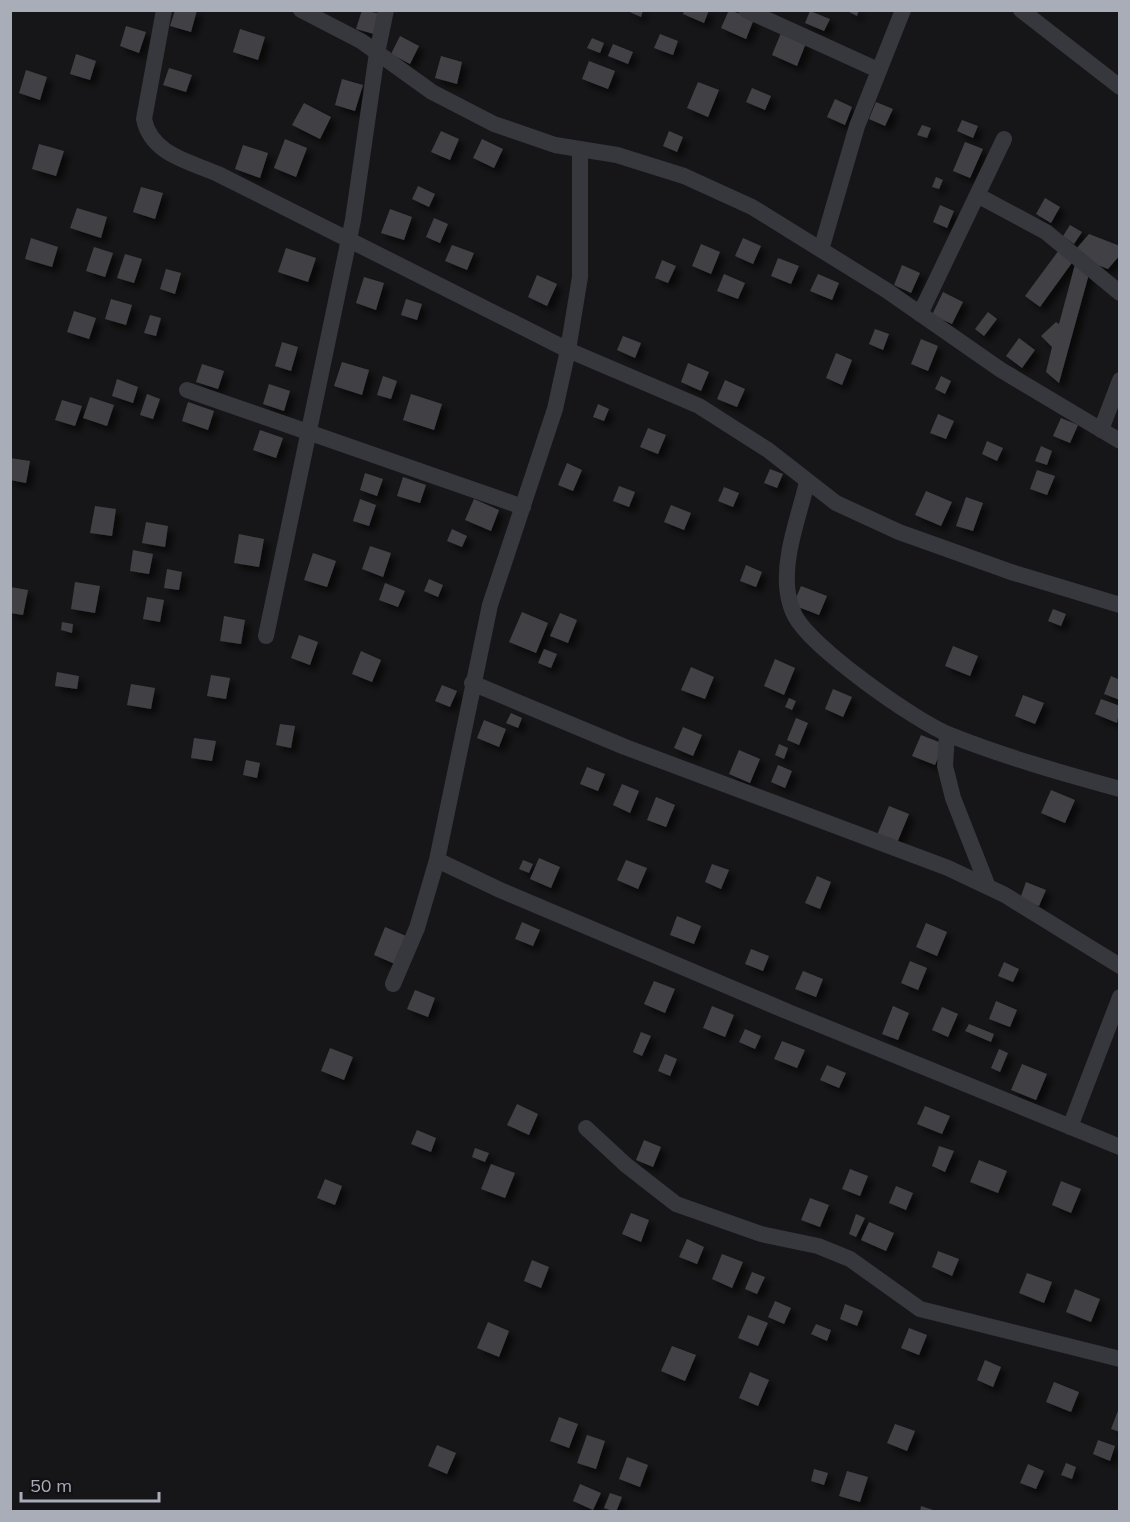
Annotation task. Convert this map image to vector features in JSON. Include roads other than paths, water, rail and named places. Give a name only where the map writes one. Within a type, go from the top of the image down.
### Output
[{"type":"street","points":[[164,10],[144,119],[147,134],[160,148],[218,174],[568,350],[699,406],[768,450],[836,503],[899,532],[1011,572],[1119,605]]},
{"type":"street","points":[[301,10],[328,22],[432,92],[494,124],[555,145],[617,155],[684,176],[752,207],[920,314],[1001,370],[1119,441]]},
{"type":"street","points":[[266,636],[348,240],[368,125],[377,53],[386,10]]},
{"type":"street","points":[[746,10],[878,70]]},
{"type":"street","points":[[821,250],[857,126],[903,10]]},
{"type":"street","points":[[1021,10],[1119,87]]},
{"type":"street","points":[[920,314],[1004,139]]},
{"type":"street","points":[[393,984],[417,928],[437,860],[490,605],[555,409],[580,277],[580,149]]},
{"type":"street","points":[[977,195],[1046,232],[1119,293]]},
{"type":"street","points":[[1101,430],[1119,380]]},
{"type":"street","points":[[187,390],[523,507]]},
{"type":"street","points":[[807,482],[787,567],[788,595],[795,616],[813,638],[856,675],[947,734],[1016,760],[1119,789]]},
{"type":"street","points":[[472,683],[626,747],[948,868],[988,887],[1119,966]]},
{"type":"street","points":[[947,734],[945,766],[953,798],[988,887]]},
{"type":"street","points":[[437,860],[500,890],[791,1013],[1119,1146]]},
{"type":"street","points":[[1070,1126],[1119,997]]},
{"type":"street","points":[[586,1128],[626,1165],[676,1204],[760,1234],[818,1246],[850,1259],[920,1309],[1119,1359]]}]
